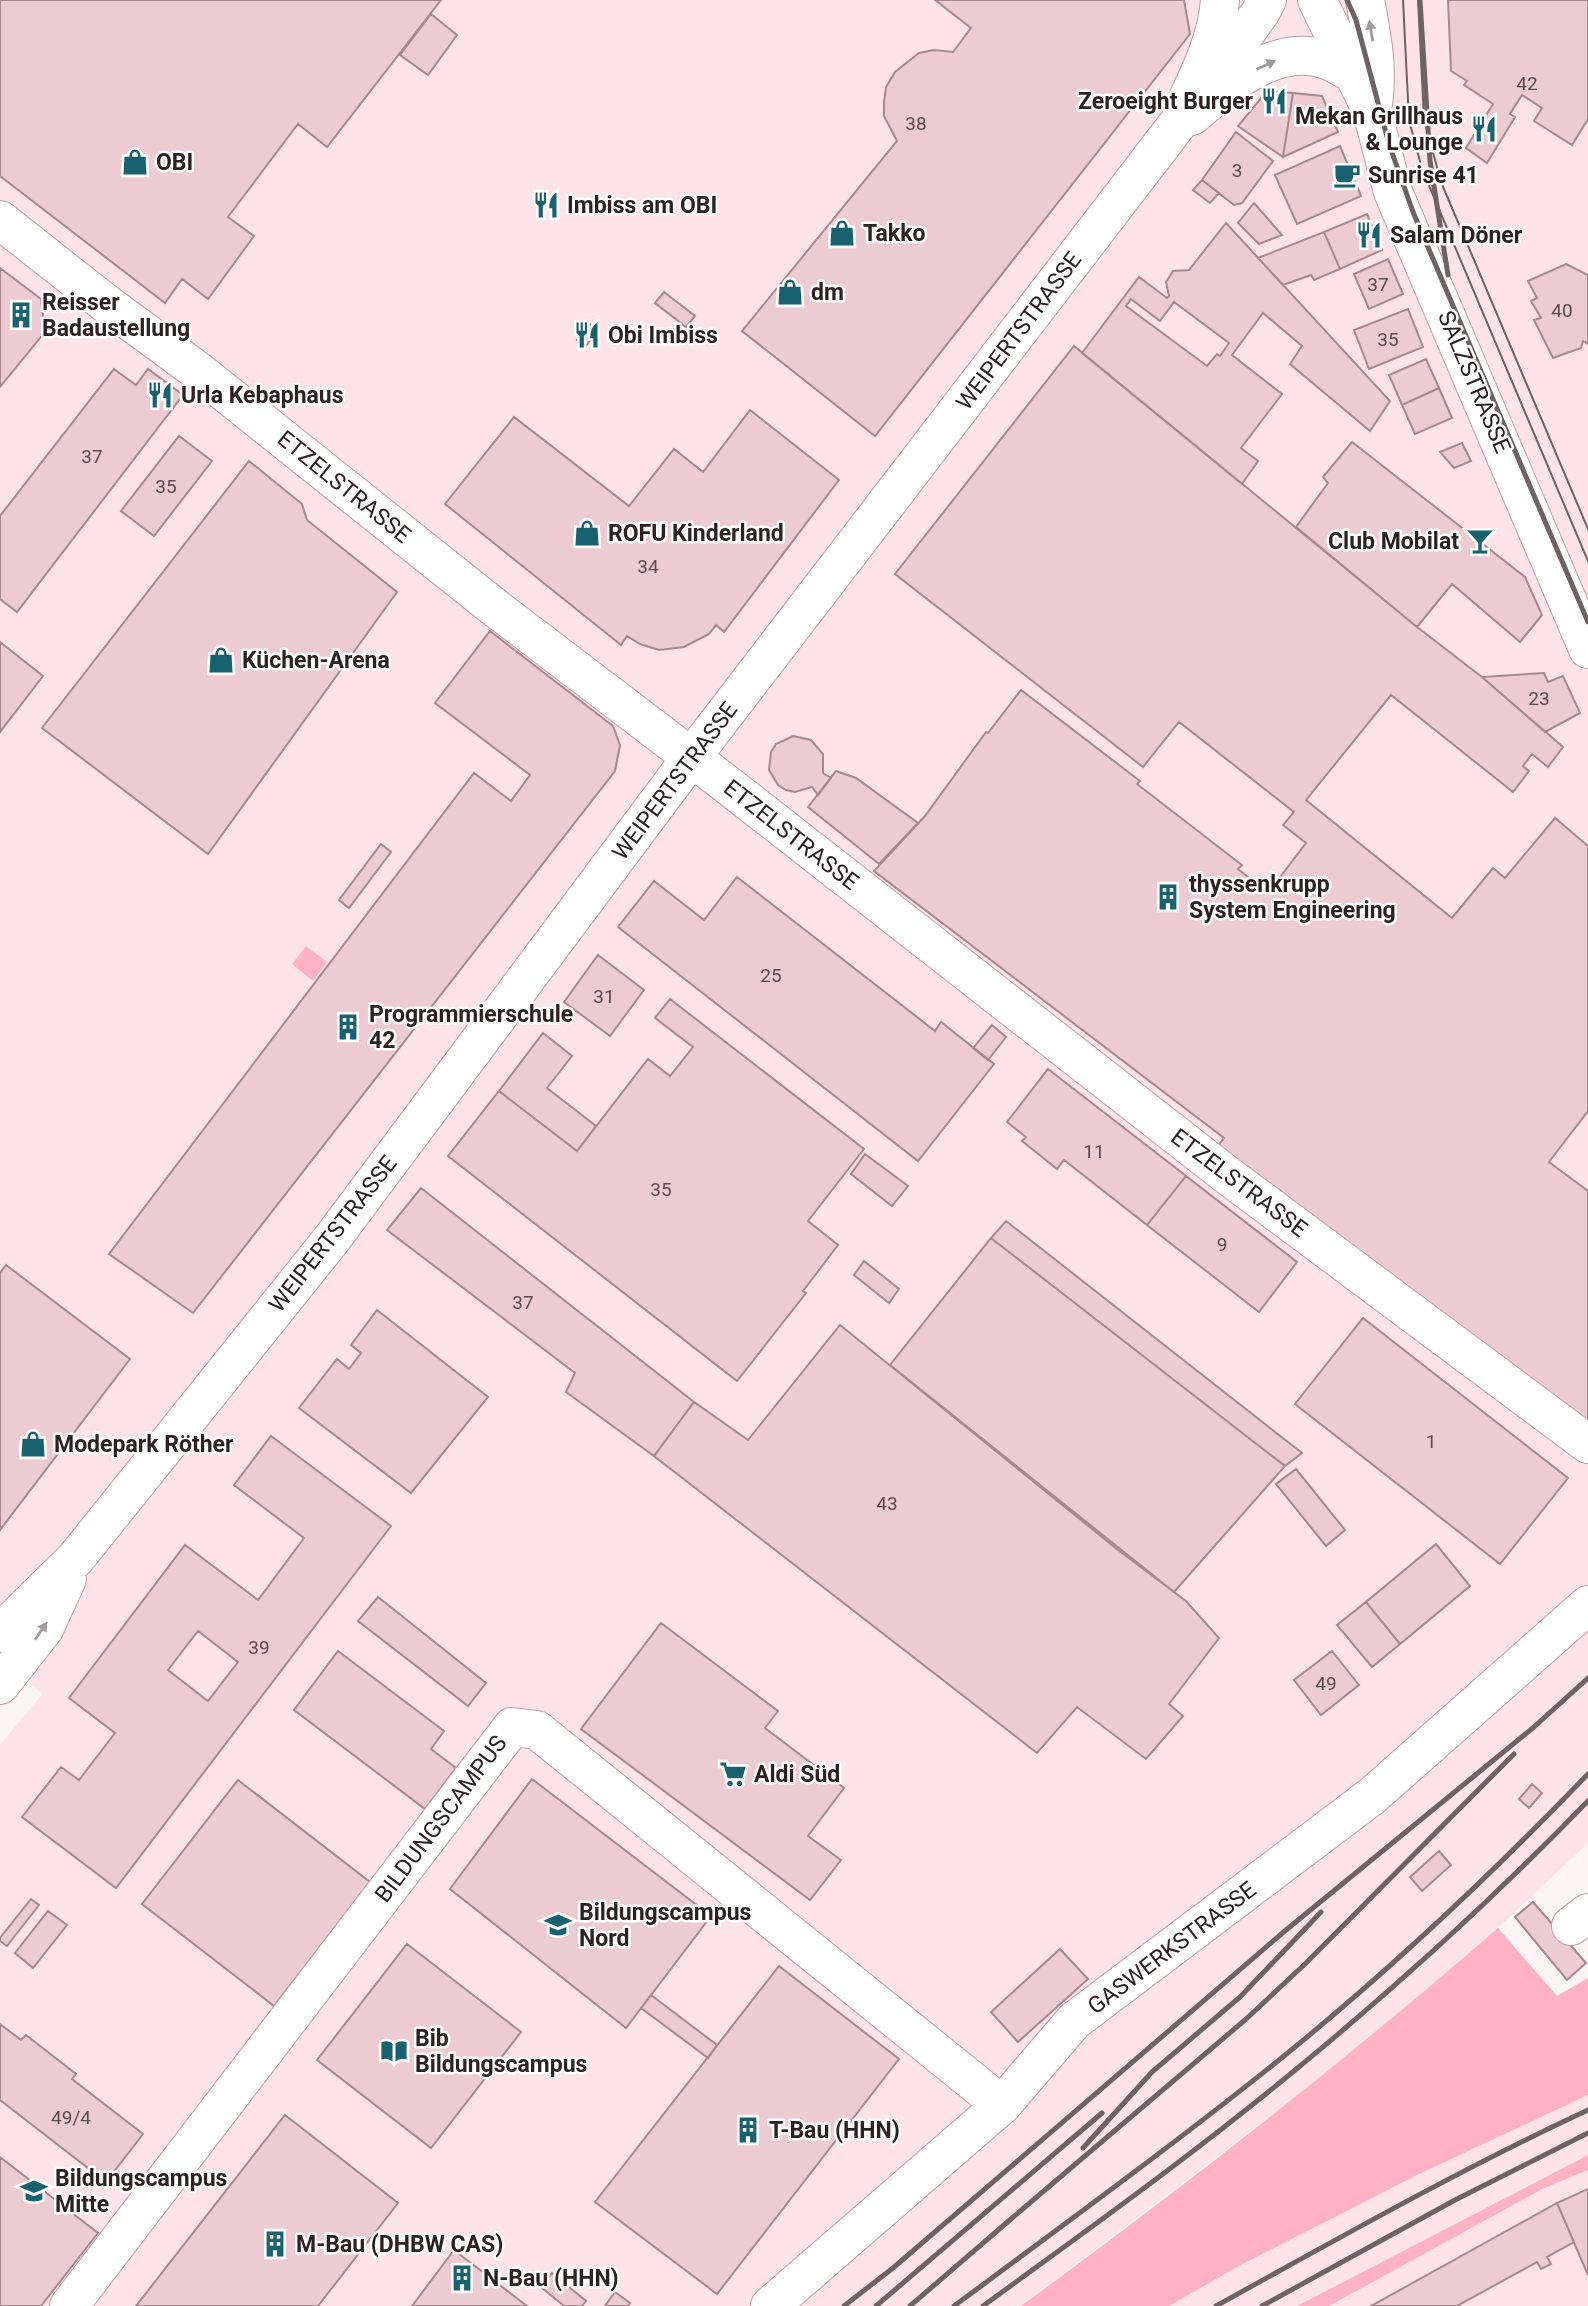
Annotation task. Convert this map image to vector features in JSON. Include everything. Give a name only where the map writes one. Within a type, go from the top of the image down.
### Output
[{"type":"street","points":[[1171,133],[1209,53],[1217,27],[1220,0]]},
{"type":"street","name":"WEIPERTSTRASSE","points":[[0,1633],[76,1558],[331,1240],[691,758],[1171,133],[1267,0]]},
{"type":"street","name":"SALZSTRASSE","points":[[1317,0],[1372,111],[1393,192],[1588,649]]},
{"type":"street","name":"SALZSTRASSE","points":[[1365,0],[1373,44],[1376,90],[1372,111]]},
{"type":"street","points":[[1171,133],[1236,81],[1262,65],[1284,57],[1307,56],[1327,60],[1352,73]]},
{"type":"street","name":"ETZELSTRASSE","points":[[0,219],[108,305],[198,371],[494,607],[1227,1175],[1588,1444]]},
{"type":"street","name":"WEIPERTSTRASSE","points":[[0,1685],[44,1629],[76,1558]]},
{"type":"street","name":"GASWERKSTRASSE","points":[[770,2306],[1002,2105],[1074,2021],[1372,1796],[1588,1605]]},
{"type":"street","name":"BILDUNGSCAMPUS","points":[[69,2306],[512,1727],[537,1730],[1002,2105]]},
{"type":"shaded area","points":[[0,0],[1588,0],[1588,1843],[1498,1928],[1385,2025],[1294,2098],[1021,2306],[0,2306],[0,1745],[42,1694],[0,1656]]},
{"type":"shaded area","points":[[306,946],[327,962],[313,981],[292,964]]},
{"type":"shaded area","points":[[1498,1928],[1557,1996],[1588,1978],[1588,2095],[1417,2175],[1237,2267],[1169,2306],[1021,2306],[1264,2122]]},
{"type":"shaded area","points":[[1588,2095],[1588,2155],[1297,2306],[1169,2306],[1237,2267],[1417,2175]]},
{"type":"shaded area","points":[[1588,2155],[1588,2170],[1544,2188],[1329,2306],[1297,2306]]},
{"type":"shaded area","points":[[1588,2170],[1588,2306],[1329,2306],[1544,2188]]},
{"type":"building","name":"OBI","points":[[0,0],[441,0],[327,147],[298,124],[228,217],[254,236],[208,299],[182,279],[165,303],[0,176]]},
{"type":"building","points":[[935,0],[1184,0],[1190,34],[875,436],[742,331],[897,141],[884,116],[886,87],[895,72],[919,53],[934,50],[953,52],[971,28]]},
{"type":"building","points":[[1448,0],[1588,0],[1588,119],[1572,145],[1534,121],[1542,108],[1522,95],[1510,114],[1515,117],[1487,163],[1466,148],[1493,104],[1464,85],[1467,81],[1451,71]]},
{"type":"building","points":[[431,14],[457,35],[428,75],[400,55]]},
{"type":"building","points":[[1267,91],[1293,93],[1283,157],[1238,126]]},
{"type":"building","points":[[1293,93],[1322,96],[1338,132],[1283,157]]},
{"type":"building","points":[[1236,132],[1273,161],[1242,203],[1234,205],[1202,180]]},
{"type":"building","points":[[1340,146],[1361,196],[1297,224],[1275,175]]},
{"type":"building","points":[[1202,180],[1219,193],[1210,203],[1193,190]]},
{"type":"building","points":[[1254,203],[1282,235],[1259,244],[1238,223]]},
{"type":"building","points":[[1367,214],[1382,250],[1340,269],[1324,232]]},
{"type":"building","points":[[1226,223],[1390,401],[1370,431],[1290,364],[1302,346],[1263,313],[1232,355],[1282,394],[1241,448],[1258,461],[1242,484],[1082,353],[1139,277],[1167,298],[1169,296],[1166,282],[1173,271],[1189,270]],"holes":[[[1131,299],[1160,321],[1174,302],[1229,343],[1220,356],[1217,354],[1207,366],[1126,306]]]},
{"type":"building","points":[[1324,232],[1340,269],[1314,280],[1311,275],[1283,285],[1258,258]]},
{"type":"building","points":[[1388,259],[1403,294],[1369,309],[1354,274]]},
{"type":"building","points":[[1566,264],[1588,275],[1588,344],[1583,341],[1581,348],[1553,358],[1534,320],[1541,318],[1531,301],[1537,298],[1528,281]]},
{"type":"building","name":"Reisser Badaustellung","points":[[0,268],[41,299],[45,332],[0,387]]},
{"type":"building","points":[[664,292],[695,316],[686,327],[655,303]]},
{"type":"building","points":[[1408,309],[1423,347],[1369,369],[1354,330]]},
{"type":"building","name":"Obi Imbiss","points":[[590,324],[598,330],[585,347],[577,340]]},
{"type":"building","name":"thyssenkrupp System Engineering","points":[[1074,346],[1417,627],[1482,677],[1563,747],[1548,767],[1532,754],[1523,766],[1529,771],[1513,792],[1391,695],[1306,800],[1452,918],[1493,868],[1505,878],[1555,818],[1588,846],[1588,1111],[1549,1162],[1588,1191],[1588,1441],[1217,1147],[1224,1138],[874,871],[925,816],[986,732],[988,733],[1021,690],[1140,781],[1137,784],[1242,865],[1238,869],[1268,893],[1306,843],[1283,825],[1294,812],[1179,722],[1143,767],[895,574]]},
{"type":"building","points":[[1426,359],[1439,388],[1402,405],[1389,375]]},
{"type":"building","points":[[114,369],[136,385],[148,369],[183,395],[17,612],[0,599],[0,516]]},
{"type":"building","points":[[1439,388],[1452,418],[1415,434],[1402,405]]},
{"type":"building","points":[[750,410],[839,480],[724,632],[716,625],[709,634],[684,647],[659,650],[640,644],[627,636],[621,645],[445,504],[514,417],[629,506],[674,449],[703,472]]},
{"type":"building","points":[[179,436],[212,461],[154,536],[121,511]]},
{"type":"building","points":[[1352,442],[1525,577],[1542,615],[1520,642],[1452,584],[1417,627],[1296,527],[1328,483],[1323,477]]},
{"type":"building","points":[[1462,443],[1471,461],[1454,468],[1440,452]]},
{"type":"building","name":"Küchen-Arena","points":[[249,461],[302,504],[307,520],[397,592],[208,854],[42,728]]},
{"type":"building","name":"Programmierschule 42","points":[[490,631],[613,726],[620,745],[615,771],[193,1313],[109,1254],[474,773],[511,801],[530,775],[435,703]]},
{"type":"building","points":[[0,642],[43,676],[0,732]]},
{"type":"building","points":[[1544,673],[1548,682],[1563,676],[1580,713],[1545,732],[1482,677]]},
{"type":"building","points":[[793,736],[811,740],[823,754],[823,773],[831,778],[818,795],[812,787],[795,792],[786,790],[778,785],[769,770],[771,752],[776,744]]},
{"type":"building","points":[[836,771],[856,778],[918,823],[879,864],[808,807]]},
{"type":"building","points":[[381,844],[391,852],[349,908],[339,900]]},
{"type":"building","points":[[737,877],[935,1031],[941,1022],[994,1064],[918,1161],[618,927],[654,881],[704,920]]},
{"type":"building","points":[[598,955],[644,990],[610,1036],[564,1002]]},
{"type":"building","points":[[670,999],[864,1149],[808,1221],[838,1245],[803,1291],[806,1293],[737,1381],[448,1156],[499,1091],[577,1151],[648,1059],[670,1076],[693,1047],[655,1018]]},
{"type":"building","points":[[992,1025],[1006,1037],[988,1060],[973,1048]]},
{"type":"building","points":[[543,1033],[572,1056],[547,1088],[596,1126],[577,1151],[499,1091]]},
{"type":"building","points":[[1048,1069],[1186,1176],[1147,1225],[1064,1160],[1057,1169],[1022,1141],[1026,1137],[1007,1122]]},
{"type":"building","points":[[865,1154],[908,1186],[892,1206],[851,1174]]},
{"type":"building","points":[[1186,1176],[1297,1262],[1259,1312],[1147,1225]]},
{"type":"building","points":[[421,1188],[694,1402],[654,1456],[566,1392],[575,1373],[387,1230]]},
{"type":"building","points":[[1006,1221],[1302,1453],[1285,1466],[991,1238]]},
{"type":"building","points":[[991,1238],[1285,1466],[1174,1592],[890,1365]]},
{"type":"building","points":[[864,1261],[899,1289],[889,1303],[854,1275]]},
{"type":"building","name":"Modepark Röther","points":[[6,1265],[130,1359],[0,1530],[0,1273]]},
{"type":"building","points":[[377,1310],[488,1397],[411,1493],[299,1408],[337,1359],[349,1369],[361,1353],[351,1345]]},
{"type":"building","points":[[1363,1318],[1568,1478],[1500,1564],[1295,1404]]},
{"type":"building","points":[[840,1325],[1118,1550],[1186,1601],[1219,1638],[1169,1704],[1183,1716],[1146,1759],[1077,1707],[1037,1753],[654,1456],[694,1402],[748,1440]]},
{"type":"building","points":[[271,1436],[391,1526],[116,1888],[22,1817],[61,1767],[79,1780],[115,1733],[69,1698],[185,1545],[258,1600],[304,1538],[234,1485]],"holes":[[[198,1631],[238,1662],[208,1701],[168,1670]]]},
{"type":"building","points":[[1296,1469],[1345,1530],[1326,1546],[1276,1484]]},
{"type":"building","points":[[1436,1544],[1470,1586],[1400,1644],[1366,1602]]},
{"type":"building","points":[[378,1597],[486,1683],[468,1706],[358,1621]]},
{"type":"building","points":[[1366,1602],[1400,1644],[1372,1667],[1337,1625]]},
{"type":"building","name":"Aldi Süd","points":[[661,1623],[778,1711],[765,1728],[844,1788],[808,1836],[841,1860],[810,1900],[581,1729]]},
{"type":"building","points":[[338,1651],[444,1731],[431,1749],[456,1768],[425,1809],[294,1710]]},
{"type":"building","points":[[1332,1651],[1359,1685],[1321,1715],[1294,1680]]},
{"type":"building","points":[[532,1779],[711,1916],[626,2028],[450,1889]]},
{"type":"building","points":[[238,1780],[370,1882],[274,2006],[142,1904]]},
{"type":"building","points":[[1532,1784],[1542,1793],[1529,1808],[1519,1799]]},
{"type":"building","points":[[1439,1851],[1451,1865],[1422,1891],[1410,1877]]},
{"type":"building","points":[[31,1899],[39,1905],[7,1946],[0,1938]]},
{"type":"building","points":[[1533,1902],[1586,1963],[1567,1980],[1515,1917]]},
{"type":"building","points":[[48,1911],[67,1925],[33,1968],[15,1953]]},
{"type":"building","points":[[407,1944],[521,2032],[431,2148],[317,2060]]},
{"type":"building","points":[[1060,1949],[1088,1979],[1018,2042],[991,2012]]},
{"type":"building","name":"T-Bau (HHN)","points":[[779,1966],[899,2059],[717,2294],[595,2202]]},
{"type":"building","points":[[651,1995],[717,2045],[708,2058],[641,2008]]},
{"type":"building","points":[[0,2024],[21,2040],[26,2035],[76,2074],[72,2079],[143,2134],[106,2182],[0,2100]]},
{"type":"building","name":"M-Bau (DHBW CAS)","points":[[285,2115],[398,2203],[318,2306],[136,2306]]},
{"type":"building","name":"Bildungscampus Mitte","points":[[0,2157],[98,2233],[41,2306],[0,2306]]},
{"type":"building","points":[[1588,2189],[1588,2275],[1557,2203]]},
{"type":"building","points":[[1557,2203],[1574,2242],[1547,2257],[1551,2264],[1541,2269],[1537,2262],[1457,2306],[1371,2306]]},
{"type":"building","name":"N-Bau (HHN)","points":[[454,2250],[527,2306],[412,2306]]},
{"type":"building","points":[[552,2273],[586,2301],[582,2306],[564,2306],[541,2287]]},
{"type":"building","points":[[615,2292],[630,2303],[628,2306],[605,2306]]},
{"type":"tram line","points":[[1403,0],[1409,120],[1422,169],[1588,561]]},
{"type":"tram line","points":[[1418,0],[1424,119],[1441,182],[1588,529]]},
{"type":"railway","points":[[1347,0],[1356,20],[1389,144],[1413,212],[1588,622]]},
{"type":"railway","points":[[1420,0],[1430,161],[1448,275]]},
{"type":"railway","points":[[844,2306],[893,2268],[1286,1930],[1534,1727],[1588,1678]]},
{"type":"railway","points":[[1005,2224],[1245,2020],[1305,1964],[1514,1754]]},
{"type":"railway","points":[[954,2306],[1162,2151],[1324,2023],[1440,1920],[1588,1774]]},
{"type":"railway","points":[[983,2306],[1183,2159],[1338,2035],[1484,1904],[1588,1801]]},
{"type":"railway","points":[[1083,2148],[1152,2072],[1240,1997],[1321,1912]]},
{"type":"railway","points":[[1216,2306],[1447,2180],[1588,2110]]},
{"type":"railway","points":[[876,2306],[1102,2113]]},
{"type":"railway","points":[[1262,2306],[1455,2200],[1588,2133]]},
{"type":"railway","points":[[910,2306],[1011,2219]]},
{"type":"place","name":"Zeroeight Burger","points":[[1274,101]]},
{"type":"place","name":"Mekan Grillhaus & Lounge","points":[[1484,129]]},
{"type":"place","name":"OBI","points":[[135,162]]},
{"type":"place","name":"Sunrise 41","points":[[1347,175]]},
{"type":"place","name":"Imbiss am OBI","points":[[546,205]]},
{"type":"place","name":"Takko","points":[[842,233]]},
{"type":"place","name":"Salam Döner","points":[[1369,235]]},
{"type":"place","name":"dm","points":[[790,292]]},
{"type":"place","name":"Reisser Badaustellung","points":[[21,315]]},
{"type":"place","name":"Obi Imbiss","points":[[587,335]]},
{"type":"place","name":"Urla Kebaphaus","points":[[160,395]]},
{"type":"place","name":"ROFU Kinderland","points":[[587,533]]},
{"type":"place","name":"Club Mobilat","points":[[1480,541]]},
{"type":"place","name":"Küchen-Arena","points":[[221,660]]},
{"type":"place","name":"thyssenkrupp System Engineering","points":[[1168,897]]},
{"type":"place","name":"Programmierschule 42","points":[[348,1027]]},
{"type":"place","name":"Modepark Röther","points":[[33,1444]]},
{"type":"place","name":"Aldi Süd","points":[[733,1774]]},
{"type":"place","name":"Bildungscampus Nord","points":[[558,1925]]},
{"type":"place","name":"Bib Bildungscampus","points":[[394,2051]]},
{"type":"place","name":"T-Bau (HHN)","points":[[748,2130]]},
{"type":"place","name":"Bildungscampus Mitte","points":[[34,2191]]},
{"type":"place","name":"M-Bau (DHBW CAS)","points":[[275,2244]]},
{"type":"place","name":"N-Bau (HHN)","points":[[462,2278]]}]
